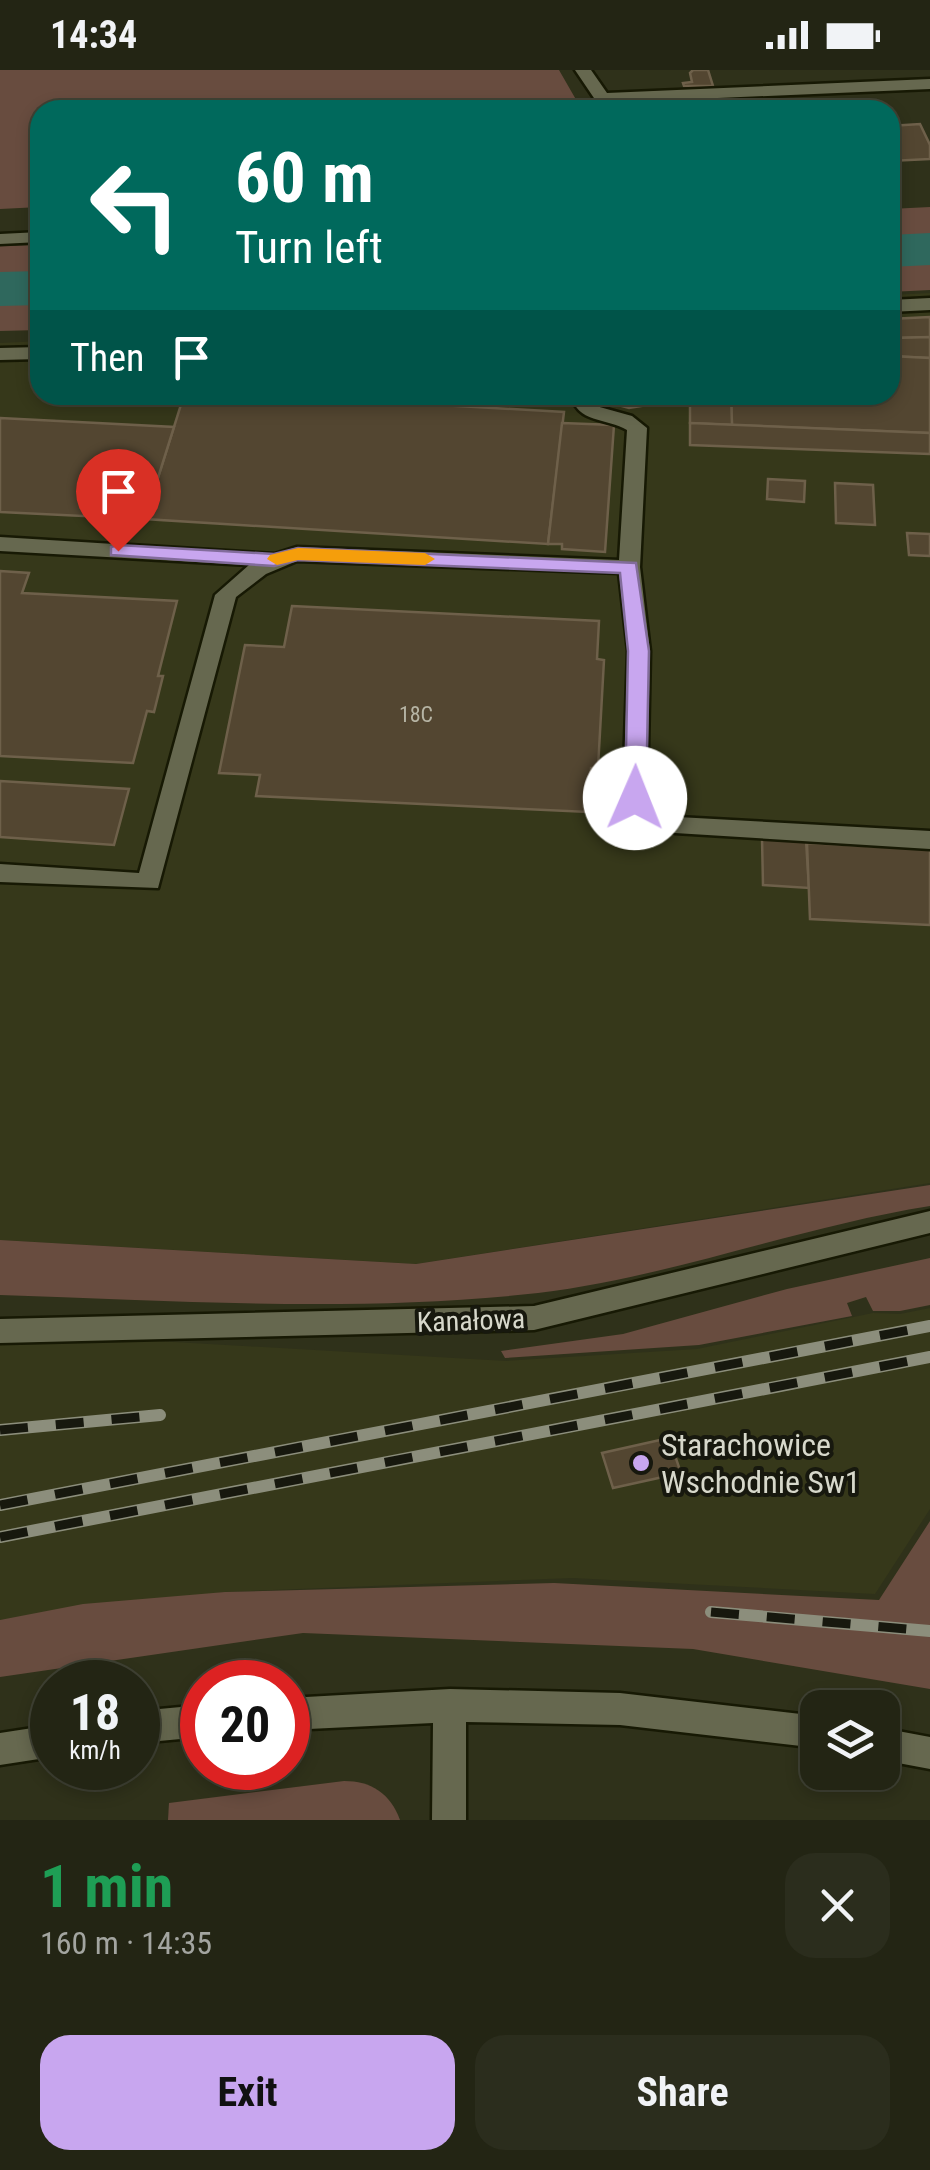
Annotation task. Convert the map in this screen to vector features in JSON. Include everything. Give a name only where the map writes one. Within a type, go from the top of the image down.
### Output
[{"type":"street","points":[[583,70],[602,100]]},
{"type":"street","points":[[669,100],[930,84]]},
{"type":"street","points":[[0,238],[30,238]]},
{"type":"street","points":[[900,306],[930,304]]},
{"type":"street","points":[[0,354],[30,352]]},
{"type":"street","points":[[583,405],[590,412],[625,419],[637,428],[630,567],[638,651],[635,798],[647,813],[674,825],[930,840]]},
{"type":"street","points":[[0,544],[274,560]]},
{"type":"street","points":[[0,873],[149,882],[226,595],[252,571],[274,560],[298,554],[630,567]]},
{"type":"street","name":"Kanałowa","points":[[0,1331],[534,1318],[930,1222]]},
{"type":"street","points":[[310,1713],[450,1705],[620,1707],[800,1728]]},
{"type":"street","points":[[450,1705],[450,1820]]},
{"type":"street","points":[[0,1750],[30,1745]]},
{"type":"street","points":[[900,1748],[930,1754]]},
{"type":"shaded area","points":[[0,70],[559,70],[576,100],[30,100],[30,208],[0,209]]},
{"type":"shaded area","points":[[930,207],[930,290],[900,292],[900,208]]},
{"type":"shaded area","points":[[30,245],[30,330],[0,331],[0,246]]},
{"type":"shaded area","points":[[930,293],[930,1183],[416,1264],[0,1240],[0,343],[30,342],[30,405],[900,405],[900,294]]},
{"type":"shaded area","points":[[930,1185],[930,1206],[832,1226],[637,1276],[538,1293],[337,1304],[0,1295],[0,1240],[416,1264]]},
{"type":"shaded area","points":[[930,1258],[930,1305],[873,1311],[866,1297],[847,1303],[852,1316],[699,1345],[505,1358],[501,1351],[623,1334],[787,1289]]},
{"type":"shaded area","points":[[930,1308],[930,1509],[875,1594],[573,1578],[225,1592],[0,1620],[0,1332],[506,1361],[697,1349],[873,1313],[900,1314]]},
{"type":"shaded area","points":[[930,1521],[930,1689],[693,1649],[303,1633],[117,1660],[30,1660],[30,1673],[0,1677],[0,1620],[83,1604],[225,1592],[554,1583],[879,1600]]},
{"type":"shaded area","points":[[363,1783],[378,1790],[391,1803],[400,1820],[168,1820],[169,1803],[272,1790],[310,1790],[310,1785]]},
{"type":"building","points":[[693,70],[708,70],[713,86],[684,86],[683,83],[692,82]]},
{"type":"building","points":[[920,124],[930,145],[930,159],[900,160],[900,125]]},
{"type":"building","points":[[930,317],[930,337],[900,338],[900,318]]},
{"type":"building","points":[[930,337],[930,358],[900,356],[900,338]]},
{"type":"building","points":[[900,356],[930,358],[930,433],[732,425],[731,405],[900,405]]},
{"type":"building","points":[[181,405],[440,405],[564,412],[548,544],[145,519]]},
{"type":"building","points":[[690,405],[731,405],[732,425],[690,423]]},
{"type":"building","points":[[0,418],[174,427],[145,519],[0,512]]},
{"type":"building","points":[[562,423],[614,425],[605,552],[562,549],[562,544],[548,544]]},
{"type":"building","points":[[690,423],[930,433],[930,454],[690,445]]},
{"type":"building","points":[[768,479],[805,481],[804,502],[767,499]]},
{"type":"building","points":[[835,483],[873,485],[875,525],[836,523]]},
{"type":"building","points":[[907,533],[930,534],[930,556],[909,555]]},
{"type":"building","points":[[0,571],[29,573],[22,593],[177,601],[158,676],[163,676],[154,712],[147,711],[133,763],[0,756]]},
{"type":"building","points":[[292,606],[599,621],[597,659],[604,660],[598,768],[591,768],[588,812],[256,796],[260,775],[219,773],[245,645],[284,647]]},
{"type":"building","points":[[0,781],[129,789],[114,845],[0,837]]},
{"type":"building","points":[[762,838],[806,840],[809,888],[763,885]]},
{"type":"building","points":[[807,843],[930,849],[930,925],[810,919]]},
{"type":"building","name":"Starachowice Wschodnie Sw1","points":[[669,1438],[681,1473],[613,1488],[602,1453]]},
{"type":"waterway","points":[[900,250],[930,249]]},
{"type":"waterway","points":[[0,289],[30,288]]},
{"type":"railway","points":[[0,1505],[930,1326]]},
{"type":"railway","points":[[0,1537],[930,1357]]},
{"type":"railway","points":[[0,1430],[160,1415]]},
{"type":"railway","points":[[711,1612],[930,1631]]},
{"type":"slow traffic","points":[[277,559],[298,554],[425,559]]},
{"type":"place","name":"Starachowice Wschodnie Sw1","points":[[641,1463]]},
{"type":"route","points":[[118,551],[274,560],[298,554],[630,567],[638,651],[635,798]]}]
